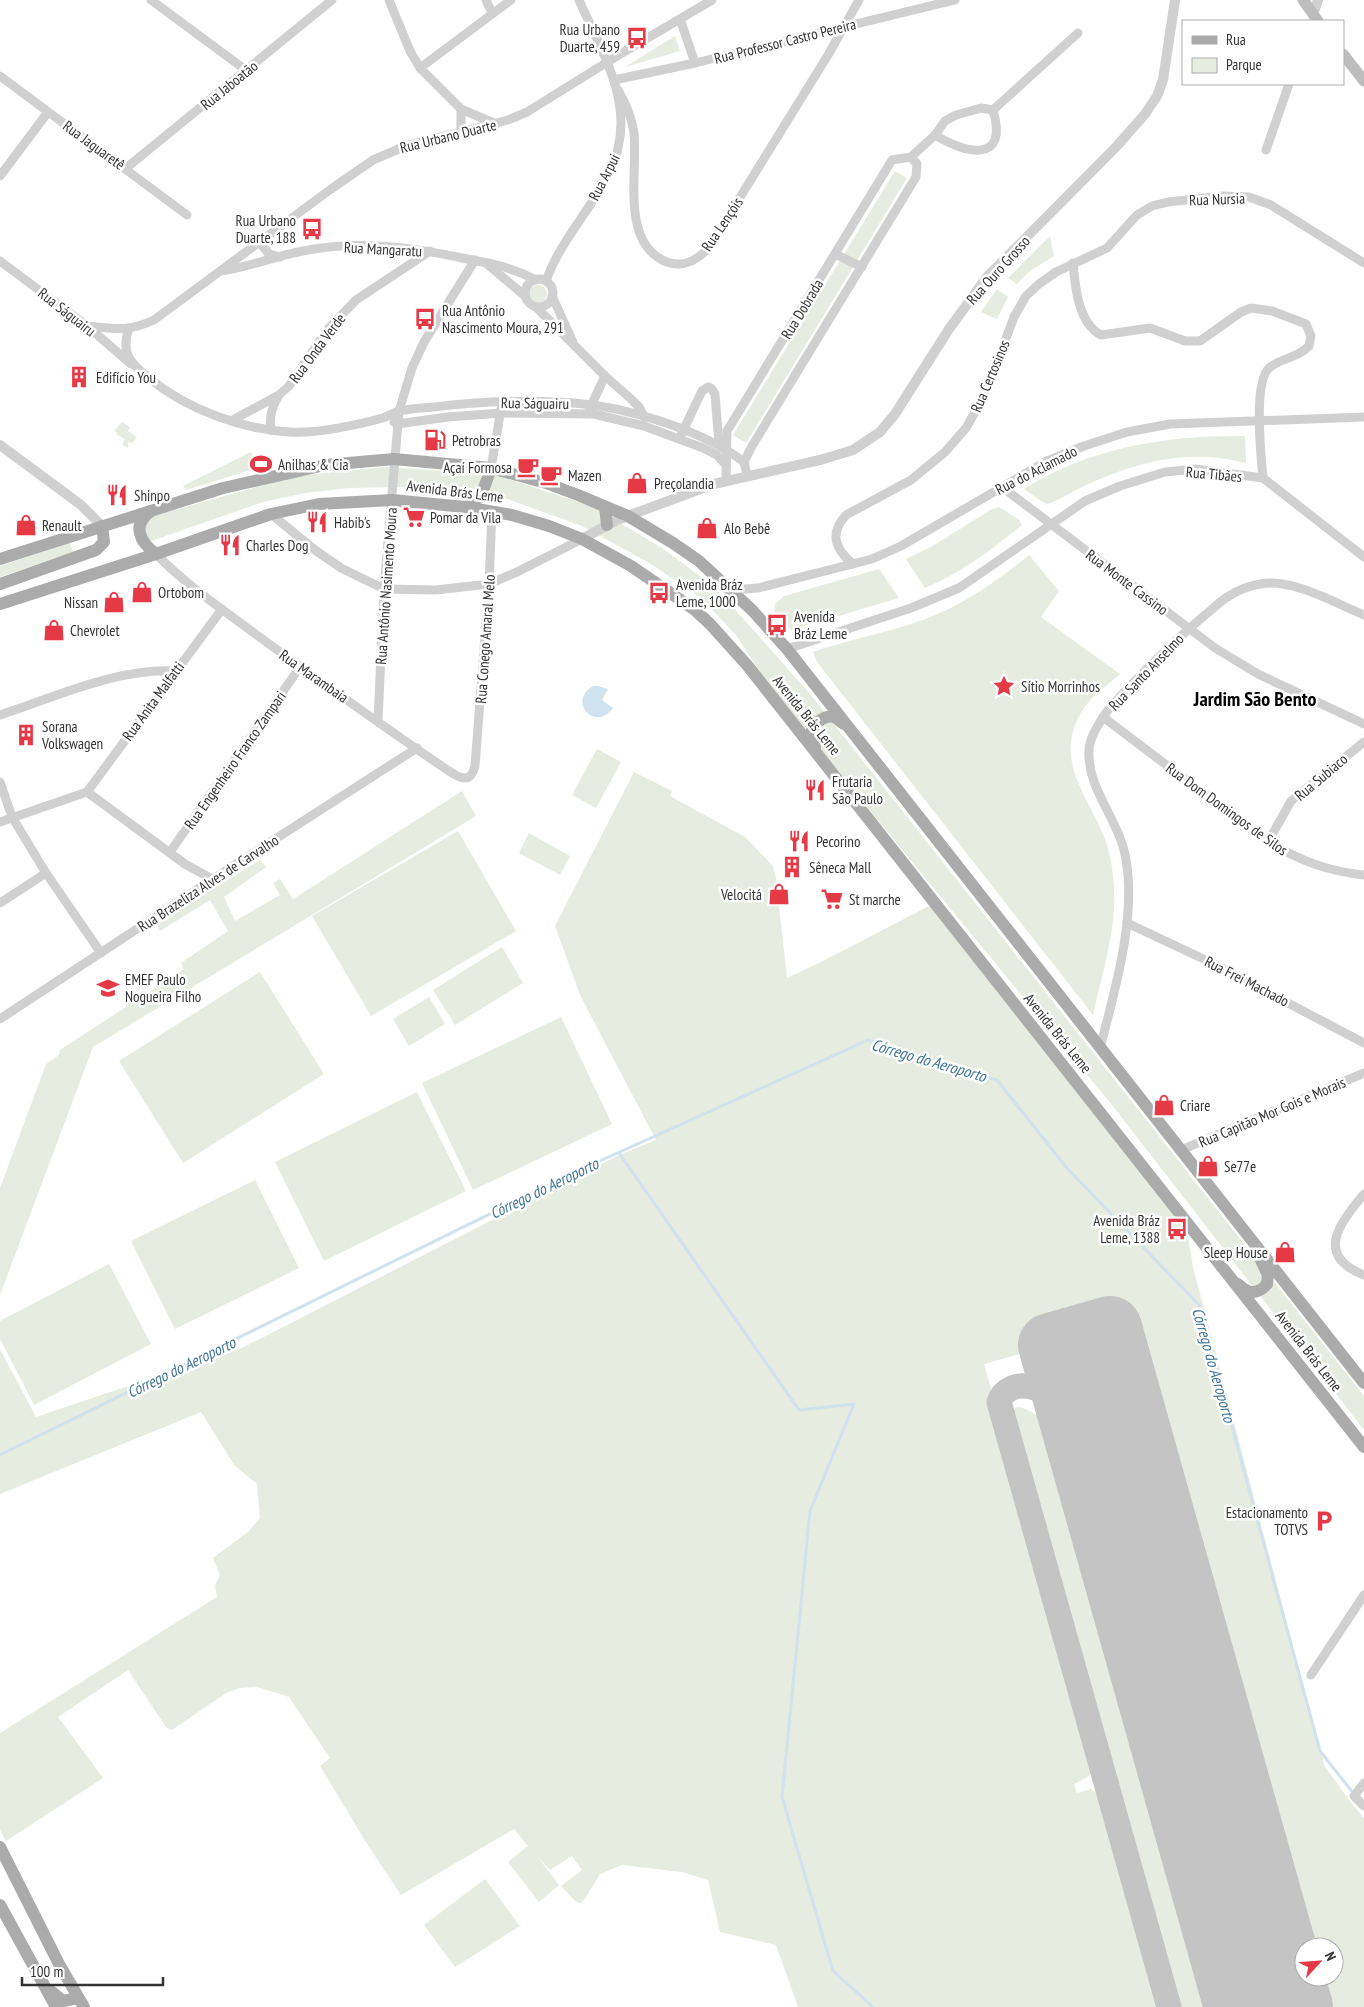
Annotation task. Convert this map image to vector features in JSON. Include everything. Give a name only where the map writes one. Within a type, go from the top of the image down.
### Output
[{"type":"main road","points":[[1303,0],[1314,19]]},
{"type":"main road","points":[[1344,55],[1364,81]]},
{"type":"main road","name":"Avenida Brás Leme","points":[[0,559],[223,488],[325,465],[394,459],[491,468],[546,483],[628,516],[674,543],[699,561],[752,610],[787,649],[1364,1382]]},
{"type":"main road","points":[[465,507],[481,495],[491,468]]},
{"type":"main road","name":"Avenida Brás Leme","points":[[0,604],[156,554],[271,514],[319,504],[392,500],[492,511],[548,526],[582,539],[631,566],[672,593],[710,624],[746,665],[1364,1447]]},
{"type":"main road","points":[[605,506],[607,525]]},
{"type":"main road","points":[[156,554],[146,546],[139,528],[143,518],[158,508]]},
{"type":"main road","points":[[0,584],[96,550],[104,542],[102,526]]},
{"type":"main road","points":[[816,752],[811,735],[819,721],[828,717],[834,717],[848,726]]},
{"type":"main road","points":[[1224,1270],[1244,1290],[1254,1292],[1267,1284],[1268,1275],[1249,1236]]},
{"type":"main road","points":[[0,1847],[81,2003]]},
{"type":"main road","points":[[0,1905],[56,2007]]},
{"type":"main road","points":[[44,1988],[63,2001],[81,2003]]},
{"type":"street","points":[[151,0],[247,71]]},
{"type":"street","name":"Rua Jaboatão","points":[[125,169],[332,0]]},
{"type":"street","points":[[389,0],[410,51],[420,68],[461,109],[496,124]]},
{"type":"street","points":[[486,0],[492,13]]},
{"type":"street","points":[[420,68],[510,0]]},
{"type":"street","name":"Rua Arpui","points":[[546,282],[556,258],[604,183],[614,161],[620,134],[618,90],[579,0]]},
{"type":"street","name":"Rua Urbano Duarte","points":[[88,326],[119,330],[140,326],[166,313],[258,242],[373,160],[408,145],[496,124],[527,112],[680,19],[696,4],[712,0]]},
{"type":"street","name":"Rua Lençóis","points":[[618,90],[629,112],[634,134],[634,209],[638,229],[647,247],[661,259],[675,264],[689,263],[708,249],[846,26],[859,0]]},
{"type":"street","name":"Rua Professor Castro Pereira","points":[[614,80],[695,63],[955,0]]},
{"type":"street","name":"Rua Ouro Grosso","points":[[582,539],[628,516],[726,480],[835,457],[853,450],[880,432],[895,414],[949,329],[987,277],[1116,147],[1145,114],[1157,96],[1163,80],[1176,0]]},
{"type":"street","points":[[1314,19],[1318,0]]},
{"type":"street","points":[[680,19],[695,63]]},
{"type":"street","points":[[935,134],[951,145],[960,148],[978,151],[988,148],[997,133],[993,110],[1078,33]]},
{"type":"street","name":"Rua Jaguaretê","points":[[0,76],[187,215]]},
{"type":"street","points":[[1266,150],[1289,85]]},
{"type":"street","name":"Rua Dobrada","points":[[726,480],[723,447],[727,431],[892,160],[911,157],[935,134],[945,121],[956,115],[980,108],[993,110]]},
{"type":"street","points":[[461,109],[461,132]]},
{"type":"street","points":[[0,176],[48,112]]},
{"type":"street","name":"Rua Dobrada","points":[[744,462],[916,177],[917,164],[911,157]]},
{"type":"street","name":"Rua Nursia","points":[[1073,263],[1107,248],[1137,215],[1152,206],[1168,202],[1237,196],[1260,200],[1272,205],[1364,263]]},
{"type":"street","points":[[258,242],[268,254],[280,257]]},
{"type":"street","name":"Rua Mangaratu","points":[[221,271],[244,267],[304,250],[365,245],[430,251],[475,260],[514,269],[536,280]]},
{"type":"street","name":"Rua Onda Verde","points":[[231,420],[279,394],[289,386],[328,329],[356,300],[430,251]]},
{"type":"street","points":[[835,254],[862,267]]},
{"type":"street","name":"Rua Antônio Nasimento Moura","points":[[378,721],[384,589],[399,411],[412,368],[424,342],[475,260]]},
{"type":"street","name":"Rua Ságuairu","points":[[0,261],[88,326],[132,365],[163,389],[182,400],[231,420],[271,430],[291,432],[384,418],[399,411],[454,404],[501,402],[589,409],[645,416],[714,453],[726,465]]},
{"type":"street","name":"Rua Mangaratu","points":[[486,263],[525,296]]},
{"type":"street","points":[[1073,263],[1075,282],[1086,319],[1091,327],[1101,335],[1150,328],[1185,341],[1200,341],[1241,312],[1251,308],[1272,311],[1306,324],[1311,336],[1309,346],[1297,355],[1275,364],[1265,373],[1262,379],[1259,420],[1263,478]]},
{"type":"street","name":"Rua Certosinos","points":[[853,564],[844,556],[835,538],[840,522],[846,515],[911,480],[944,452],[966,428],[986,394],[1014,317],[1026,296],[1039,284],[1073,263]]},
{"type":"street","points":[[575,347],[552,296],[550,286],[546,282],[536,280],[527,286],[525,296],[527,301],[536,307],[575,347],[604,376],[631,399],[645,416],[644,426]]},
{"type":"street","points":[[536,307],[546,305],[552,296]]},
{"type":"street","points":[[129,328],[125,339],[132,365]]},
{"type":"street","points":[[589,409],[604,376]]},
{"type":"street","points":[[681,435],[702,391],[708,387],[715,394],[723,447]]},
{"type":"street","name":"Rua Onda Verde","points":[[271,430],[270,418],[272,407],[279,394]]},
{"type":"street","points":[[491,468],[501,413],[501,402]]},
{"type":"street","name":"Rua Ságuairu","points":[[397,424],[448,417],[589,409],[723,447],[744,462]]},
{"type":"street","name":"Rua do Aclamado","points":[[726,586],[745,589],[758,588],[872,559],[901,546],[1047,461],[1127,432],[1170,424],[1364,417]]},
{"type":"street","points":[[384,418],[397,424]]},
{"type":"street","points":[[0,445],[81,505],[102,526]]},
{"type":"street","points":[[744,462],[747,475]]},
{"type":"street","name":"Rua Tibães","points":[[787,649],[911,608],[959,588],[988,570],[1085,501],[1120,486],[1165,472],[1195,469],[1263,478],[1364,557]]},
{"type":"street","name":"Rua Monte Cassino","points":[[1002,487],[1215,648],[1258,674],[1364,724]]},
{"type":"street","name":"Rua Conego Amaral Melo","points":[[475,766],[489,584],[492,511]]},
{"type":"street","points":[[271,514],[315,550],[341,568],[384,589],[436,590],[489,584],[582,539]]},
{"type":"street","name":"Rua Marambaia","points":[[156,554],[170,568],[222,609],[300,667],[462,778],[471,776],[475,766]]},
{"type":"street","name":"Rua Santo Anselmo","points":[[1100,1048],[1127,923],[1127,866],[1124,851],[1117,830],[1092,775],[1090,763],[1090,740],[1103,717],[1149,666],[1189,628],[1227,597],[1242,589],[1262,584],[1287,585],[1320,596],[1364,615]]},
{"type":"street","name":"Rua Anita Malfatti","points":[[86,792],[222,609]]},
{"type":"street","name":"Rua Engenheiro Franco Zampari","points":[[170,852],[300,667]]},
{"type":"street","points":[[0,715],[119,676],[151,670],[175,671]]},
{"type":"street","name":"Rua Dom Domingos de Silos","points":[[1103,717],[1268,842],[1310,864],[1339,872],[1364,875]]},
{"type":"street","name":"Rua Subiaco","points":[[1268,842],[1291,801],[1364,742]]},
{"type":"street","name":"Rua Brazeliza Alves de Carvalho","points":[[0,1019],[212,879],[417,748]]},
{"type":"street","points":[[0,782],[12,817],[46,873],[101,953]]},
{"type":"street","points":[[0,822],[86,792],[192,868],[212,879]]},
{"type":"street","points":[[0,903],[46,873]]},
{"type":"street","name":"Rua Frei Machado","points":[[1127,923],[1212,963],[1364,1043]]},
{"type":"street","name":"Rua Capitão Mor Gois e Morais","points":[[1181,1150],[1364,1073]]},
{"type":"street","points":[[1364,1194],[1338,1228],[1336,1246],[1344,1263],[1353,1271],[1364,1275]]},
{"type":"street","points":[[1311,1675],[1364,1595]]},
{"type":"street","points":[[1364,1782],[1354,1796],[1364,1806]]},
{"type":"green space","points":[[675,36],[680,51],[625,67]]},
{"type":"green space","points":[[895,171],[907,178],[746,443],[733,435]]},
{"type":"green space","points":[[1050,236],[1054,256],[1030,271],[1017,284],[1008,278]]},
{"type":"green space","points":[[538,285],[546,290],[547,294],[542,302],[538,303],[530,298],[529,294],[534,286]]},
{"type":"green space","points":[[997,289],[1008,297],[997,319],[981,312]]},
{"type":"green space","points":[[122,422],[130,427],[128,431],[137,437],[132,443],[128,442],[128,448],[122,445],[125,439],[114,431]]},
{"type":"green space","points":[[1245,436],[1246,463],[1203,457],[1182,457],[1142,464],[1102,478],[1048,504],[1024,489],[1076,463],[1131,446],[1188,438]]},
{"type":"green space","points":[[251,452],[258,468],[186,490],[183,486]]},
{"type":"green space","points":[[385,467],[493,474],[594,507],[665,550],[716,588],[811,695],[1364,1396],[1364,1430],[1112,1105],[867,807],[762,675],[736,635],[701,598],[651,564],[582,526],[502,497],[459,490],[402,487],[349,488],[305,493],[263,502],[137,546],[132,522],[296,476]]},
{"type":"green space","points":[[999,507],[1019,520],[1022,525],[976,560],[925,588],[906,559],[931,547],[992,509]]},
{"type":"green space","points":[[70,543],[73,552],[0,577],[0,566]]},
{"type":"green space","points":[[1029,555],[1059,591],[1041,617],[1120,674],[1096,694],[1084,708],[1075,726],[1071,743],[1071,759],[1075,775],[1105,839],[1113,876],[1114,911],[1112,928],[1093,1015],[817,662],[813,652],[907,625],[950,609],[1004,575]]},
{"type":"green space","points":[[879,569],[899,598],[791,630],[774,611],[775,604],[784,596]]},
{"type":"green space","points":[[597,749],[621,762],[596,808],[572,795]]},
{"type":"green space","points":[[634,772],[672,791],[670,796],[745,837],[773,866],[787,978],[931,905],[1187,1230],[1193,1267],[1325,1767],[1364,1818],[1364,2007],[1301,2007],[1295,1987],[1344,1987],[1344,1937],[1294,1937],[1294,1982],[1110,1329],[984,1364],[1096,1764],[1095,1768],[1085,1779],[1074,1784],[1077,1793],[1091,1789],[1106,1802],[1164,2007],[798,2007],[776,1945],[720,1932],[708,1880],[682,1872],[622,1865],[600,1874],[582,1903],[576,1902],[561,1886],[582,1870],[572,1856],[550,1870],[537,1856],[559,1885],[539,1902],[508,1862],[528,1846],[514,1829],[401,1895],[369,1847],[320,1766],[330,1758],[289,1697],[257,1687],[239,1688],[226,1693],[172,1730],[166,1727],[128,1670],[58,1717],[103,1778],[6,1841],[0,1830],[0,1733],[217,1597],[215,1586],[220,1575],[213,1558],[248,1532],[260,1518],[257,1484],[235,1466],[201,1412],[0,1494],[0,1349],[36,1417],[244,1347],[621,1154],[656,1140],[580,995],[555,926]]},
{"type":"green space","points":[[462,791],[476,816],[93,1047],[0,1295],[0,1188],[46,1064],[59,1055],[60,1050],[184,969],[181,963],[228,931],[210,900],[160,931],[156,924],[260,860],[266,867],[224,897],[235,921],[280,895],[273,883],[280,879],[293,899]]},
{"type":"green space","points":[[458,831],[516,931],[371,1016],[312,916]]},
{"type":"green space","points":[[529,833],[570,856],[560,875],[519,853]]},
{"type":"green space","points":[[502,947],[523,983],[455,1025],[433,990]]},
{"type":"green space","points":[[260,972],[324,1074],[183,1163],[119,1061]]},
{"type":"green space","points":[[429,997],[445,1024],[409,1046],[393,1019]]},
{"type":"green space","points":[[561,1017],[612,1124],[473,1190],[422,1083]]},
{"type":"green space","points":[[417,1092],[466,1191],[324,1261],[275,1162]]},
{"type":"green space","points":[[255,1180],[299,1268],[175,1329],[131,1241]]},
{"type":"green space","points":[[109,1264],[151,1344],[34,1405],[0,1339],[0,1321]]},
{"type":"green space","points":[[1018,1407],[1024,1408],[1047,1422],[1068,1440],[1085,1469],[1236,2007],[1175,2007],[1010,1421],[1012,1410]]},
{"type":"green space","points":[[485,1879],[520,1926],[455,1967],[424,1925]]},
{"type":"water","points":[[593,686],[608,689],[602,700],[613,708],[606,715],[592,716],[586,712],[583,706],[586,692]]},
{"type":"waterway","name":"Córrego do Aeroporto","points":[[0,1455],[571,1174],[868,1040],[997,1080],[1066,1167],[1199,1305],[1320,1751],[1354,1794]]},
{"type":"waterway","points":[[619,1153],[799,1410],[854,1404],[810,1511],[782,1797],[833,1971],[873,2007]]},
{"type":"taxiway","points":[[1123,1479],[1107,1445],[1097,1432],[1075,1411],[1036,1388],[1023,1386],[1012,1388],[1002,1395],[999,1402],[1169,2007]]},
{"type":"runway","points":[[1236,2007],[1050,1345],[1110,1328],[1301,2007]]},
{"type":"place","name":"Rua Urbano Duarte, 459","points":[[637,38]]},
{"type":"place","name":"Rua Urbano Duarte, 188","points":[[312,229]]},
{"type":"place","name":"Rua Antônio Nascimento Moura, 291","points":[[425,319]]},
{"type":"place","name":"Edifício You","points":[[79,377]]},
{"type":"place","name":"Petrobras","points":[[435,440]]},
{"type":"place","name":"Anilhas & Cia","points":[[261,464]]},
{"type":"place","name":"Açaí Formosa","points":[[528,467]]},
{"type":"place","name":"Mazen","points":[[551,475]]},
{"type":"place","name":"Preçolandia","points":[[637,483]]},
{"type":"place","name":"Shinpo","points":[[117,495]]},
{"type":"place","name":"Pomar da Vila","points":[[414,517]]},
{"type":"place","name":"Habib's","points":[[317,522]]},
{"type":"place","name":"Renault","points":[[26,525]]},
{"type":"place","name":"Alo Bebê","points":[[707,528]]},
{"type":"place","name":"Charles Dog","points":[[230,545]]},
{"type":"place","name":"Ortobom","points":[[142,592]]},
{"type":"place","name":"Avenida Bráz Leme, 1000","points":[[659,593]]},
{"type":"place","name":"Nissan","points":[[114,602]]},
{"type":"place","name":"Avenida Bráz Leme","points":[[777,625]]},
{"type":"place","name":"Chevrolet","points":[[54,630]]},
{"type":"place","name":"Sítio Morrinhos","points":[[1004,686]]},
{"type":"place","name":"Sorana Volkswagen","points":[[26,735]]},
{"type":"place","name":"Frutaria São Paulo","points":[[815,790]]},
{"type":"place","name":"Pecorino","points":[[799,841]]},
{"type":"place","name":"Sêneca Mall","points":[[792,867]]},
{"type":"place","name":"Velocitá","points":[[779,894]]},
{"type":"place","name":"St marche","points":[[832,899]]},
{"type":"place","name":"EMEF Paulo Nogueira Filho","points":[[108,988]]},
{"type":"place","name":"Criare","points":[[1164,1105]]},
{"type":"place","name":"Se77e","points":[[1208,1166]]},
{"type":"place","name":"Avenida Bráz Leme, 1388","points":[[1177,1229]]},
{"type":"place","name":"Sleep House","points":[[1285,1252]]},
{"type":"place","name":"Estacionamento TOTVS","points":[[1324,1521]]},
{"type":"district","name":"Jardim São Bento","points":[[1255,699]]}]
